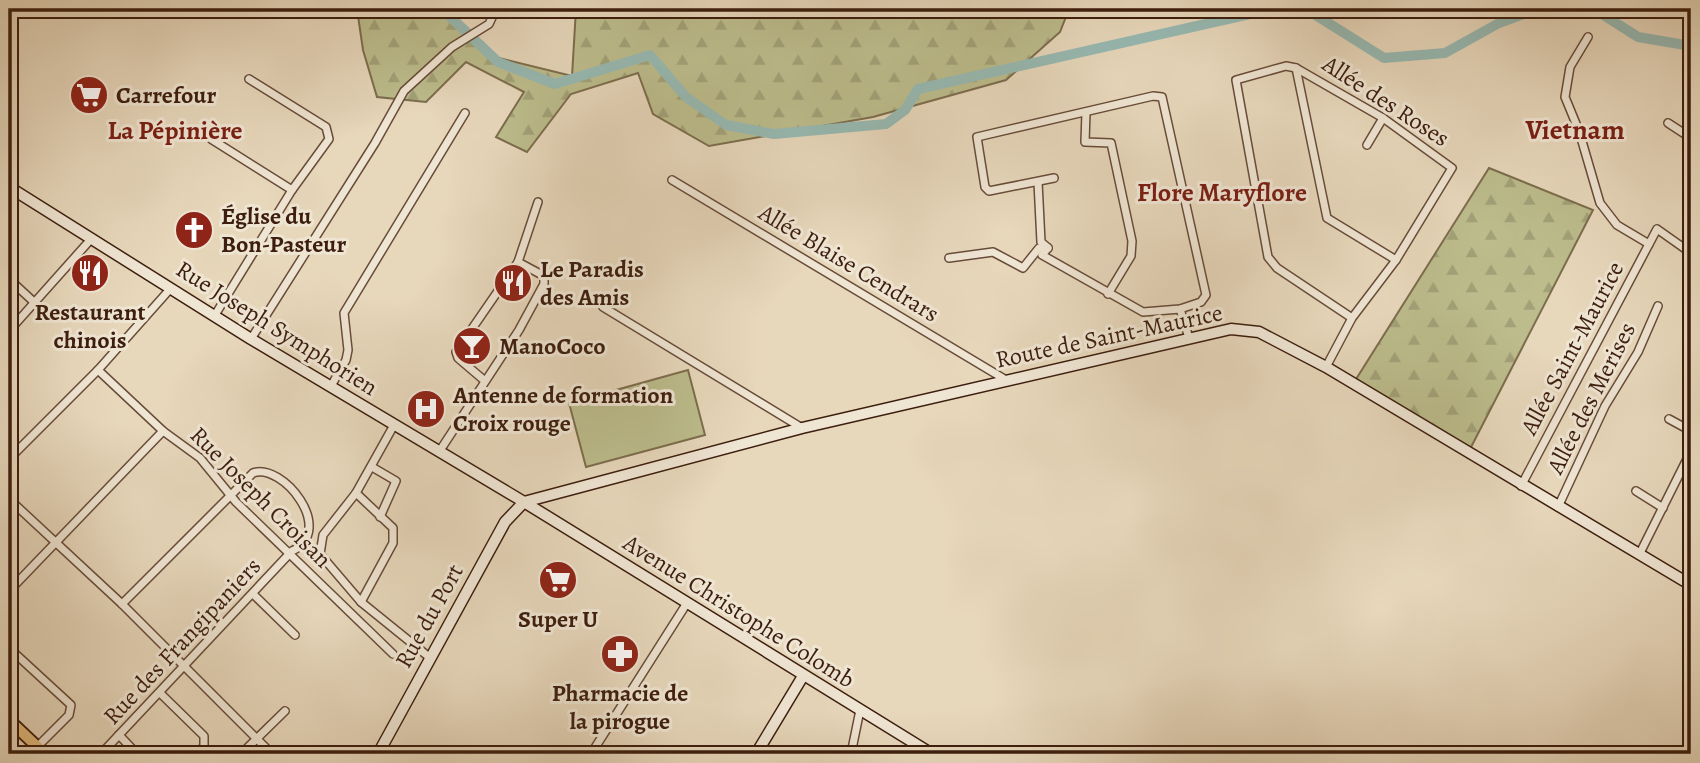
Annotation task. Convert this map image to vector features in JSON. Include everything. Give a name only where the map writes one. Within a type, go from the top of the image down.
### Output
[{"type":"main road","points":[[11,727],[41,751]]},
{"type":"street","points":[[251,339],[375,143],[404,91],[452,47],[489,24],[496,9]]},
{"type":"street","points":[[1588,37],[1570,67],[1565,97],[1579,131],[1600,203],[1617,225],[1649,244]]},
{"type":"street","name":"Allée des Roses","points":[[1326,368],[1352,318],[1396,260],[1451,167],[1383,118],[1296,68],[1286,66],[1235,82],[1265,249],[1277,268],[1352,318]]},
{"type":"street","points":[[1296,68],[1327,218],[1396,260]]},
{"type":"street","points":[[215,316],[292,190],[329,139],[326,127],[249,79]]},
{"type":"street","points":[[1048,248],[1042,255],[1143,312],[1180,309],[1203,300],[1206,292],[1164,98],[1155,95],[977,137],[987,190],[1054,178]]},
{"type":"street","points":[[1086,112],[1084,142],[1111,143],[1132,241],[1131,256],[1108,294]]},
{"type":"street","points":[[331,386],[346,360],[348,350],[344,313],[465,114]]},
{"type":"street","points":[[1367,145],[1383,118]]},
{"type":"street","points":[[1668,123],[1691,138]]},
{"type":"street","points":[[211,139],[292,190]]},
{"type":"street","name":"Allée Blaise Cendrars","points":[[672,180],[1006,380]]},
{"type":"street","points":[[1038,182],[1041,242],[1048,248]]},
{"type":"street","name":"Rue Joseph Symphorien","points":[[11,192],[92,238],[251,339],[524,502]]},
{"type":"street","points":[[485,381],[458,358],[456,352],[518,262],[538,202]]},
{"type":"street","name":"Allée Saint-Maurice","points":[[1521,486],[1657,229],[1691,253]]},
{"type":"street","points":[[9,331],[92,238]]},
{"type":"street","points":[[949,258],[993,252],[1017,267],[1026,267],[1039,248],[1048,248]]},
{"type":"street","points":[[439,452],[519,330],[544,284],[544,276],[518,262]]},
{"type":"street","points":[[9,279],[35,303]]},
{"type":"street","points":[[9,458],[99,370],[171,288]]},
{"type":"street","name":"Allée des Merises","points":[[1558,507],[1605,407],[1638,352],[1658,306]]},
{"type":"street","points":[[603,307],[802,428]]},
{"type":"street","points":[[1180,309],[1189,338]]},
{"type":"street","name":"Route de Saint-Maurice","points":[[524,502],[802,428],[1231,329],[1259,332],[1326,368],[1691,585]]},
{"type":"street","name":"Rue Joseph Croisan","points":[[99,370],[163,431],[200,457],[229,494],[393,654]]},
{"type":"street","points":[[1669,419],[1691,431]]},
{"type":"street","points":[[394,425],[356,493],[323,535],[320,551],[321,557],[361,602],[429,657]]},
{"type":"street","points":[[9,591],[163,431]]},
{"type":"street","points":[[1639,555],[1691,451]]},
{"type":"street","points":[[372,467],[396,481],[380,517]]},
{"type":"street","name":"Rue des Frangipaniers","points":[[101,754],[304,542],[310,525],[306,508],[292,490],[271,474],[258,471],[229,494]]},
{"type":"street","points":[[1636,491],[1663,508]]},
{"type":"street","points":[[356,493],[394,530],[394,540],[361,602]]},
{"type":"street","points":[[122,604],[229,494]]},
{"type":"street","points":[[9,499],[122,604],[272,754]]},
{"type":"street","name":"Avenue Christophe Colomb","points":[[524,502],[803,677],[932,754]]},
{"type":"street","name":"Rue du Port","points":[[381,753],[429,657],[505,522],[524,502]]},
{"type":"street","points":[[253,594],[295,635]]},
{"type":"street","points":[[591,754],[687,603]]},
{"type":"street","points":[[9,648],[71,705],[69,715],[41,751]]},
{"type":"street","points":[[756,754],[803,677]]},
{"type":"street","points":[[160,693],[204,736],[204,746],[197,754]]},
{"type":"street","points":[[851,754],[860,710]]},
{"type":"street","points":[[241,754],[285,711]]},
{"type":"street","points":[[119,735],[137,754]]},
{"type":"green space","points":[[357,9],[445,9],[495,57],[572,76],[576,9],[1069,9],[1060,32],[1006,80],[873,117],[709,146],[653,114],[638,73],[571,94],[527,152],[496,137],[524,92],[466,62],[426,102],[377,97],[363,50]]},
{"type":"green space","points":[[1489,168],[1593,210],[1468,453],[1353,384]]},
{"type":"green space","points":[[688,370],[705,435],[586,467],[569,403]]},
{"type":"waterway","points":[[442,9],[498,62],[555,84],[650,55],[686,97],[726,125],[774,134],[886,124],[905,110],[918,89],[1272,9]]},
{"type":"waterway","points":[[1306,9],[1384,58],[1445,53],[1499,23],[1538,9]]},
{"type":"waterway","points":[[1594,9],[1638,37],[1691,46]]},
{"type":"place","name":"Carrefour","points":[[89,95]]},
{"type":"place","name":"Église du Bon-Pasteur","points":[[194,230]]},
{"type":"place","name":"Restaurant chinois","points":[[90,273]]},
{"type":"place","name":"Le Paradis des Amis","points":[[513,283]]},
{"type":"place","name":"ManoCoco","points":[[472,346]]},
{"type":"place","name":"Antenne de formation Croix rouge","points":[[426,409]]},
{"type":"place","name":"Super U","points":[[558,580]]},
{"type":"place","name":"Pharmacie de la pirogue","points":[[620,654]]},
{"type":"district","name":"Vietnam","points":[[1575,129]]},
{"type":"district","name":"La Pépinière","points":[[175,130]]},
{"type":"district","name":"Flore Maryflore","points":[[1222,192]]}]
